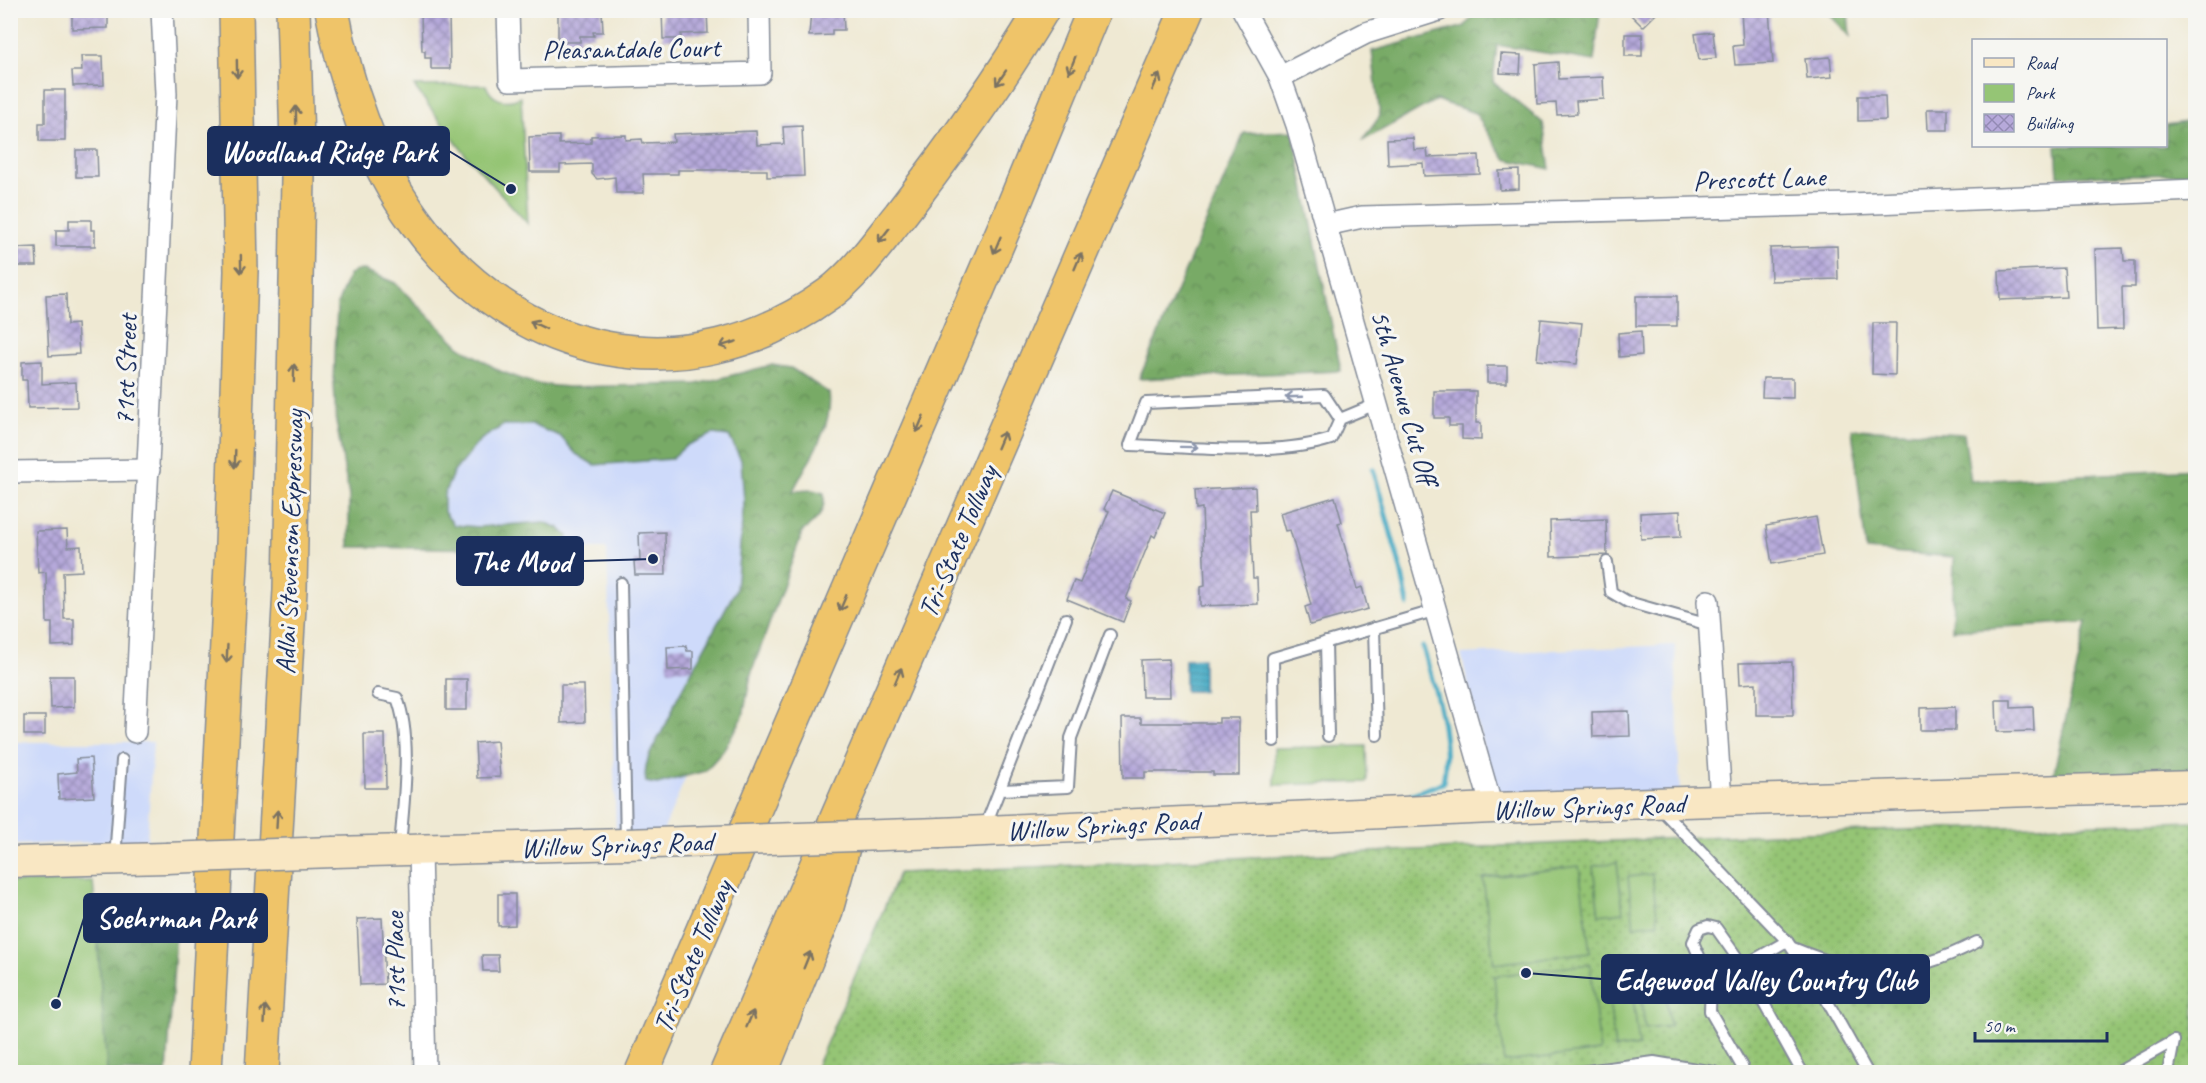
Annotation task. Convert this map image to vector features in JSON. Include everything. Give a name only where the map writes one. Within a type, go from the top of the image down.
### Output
[{"type":"highway","name":"Adlai Stevenson Expressway","points":[[205,1072],[231,557],[241,271],[236,10]]},
{"type":"highway","name":"Adlai Stevenson Expressway","points":[[262,1072],[290,590],[298,178],[293,10]]},
{"type":"highway","points":[[332,10],[340,58],[358,112],[390,179],[414,220],[450,264],[489,297],[569,339],[618,351],[669,354],[716,348],[750,338],[796,316],[832,292],[867,257],[948,153],[1005,73],[1042,10]]},
{"type":"highway","name":"Tri-State Tollway","points":[[642,1072],[1002,234],[1094,10]]},
{"type":"highway","name":"Tri-State Tollway","points":[[727,1072],[1187,10]]},
{"type":"highway","points":[[761,1072],[825,914],[875,730]]},
{"type":"main road","name":"Willow Springs Road","points":[[10,862],[626,844],[984,831],[1492,808],[2196,786]]},
{"type":"street","name":"71st Street","points":[[135,732],[166,94],[162,10]]},
{"type":"street","name":"Pleasantdale Court","points":[[508,10],[510,80],[760,73],[759,10]]},
{"type":"street","points":[[1280,77],[1366,33],[1439,10]]},
{"type":"street","name":"5th Avenue Cut Off","points":[[1248,19],[1280,77],[1297,125],[1492,808]]},
{"type":"street","name":"Prescott Lane","points":[[1326,225],[1362,217],[1850,204],[2196,190]]},
{"type":"street","points":[[10,472],[149,470]]},
{"type":"street","points":[[1708,601],[1721,802]]},
{"type":"street","name":"71st Place","points":[[410,851],[425,1072]]},
{"type":"lane","points":[[1340,419],[1324,395],[1146,403],[1130,445],[1275,449],[1313,445],[1331,439],[1340,419],[1376,404]]},
{"type":"lane","points":[[1607,562],[1611,592],[1628,602],[1709,625]]},
{"type":"lane","points":[[621,583],[626,844]]},
{"type":"lane","points":[[1274,741],[1273,658],[1437,610]]},
{"type":"lane","points":[[984,831],[1066,619]]},
{"type":"lane","points":[[1374,628],[1377,735]]},
{"type":"lane","points":[[1000,790],[1068,787],[1071,738],[1110,635]]},
{"type":"lane","points":[[1326,642],[1328,735]]},
{"type":"lane","points":[[378,694],[397,698],[402,710],[410,851]]},
{"type":"lane","points":[[115,859],[122,760]]},
{"type":"lane","points":[[1656,804],[1790,944],[1825,997],[1867,1072]]},
{"type":"lane","points":[[1732,1072],[1744,1072],[1710,1011],[1711,984],[1694,946],[1694,937],[1699,929],[1708,926],[1716,928],[1743,966],[1802,1072]]},
{"type":"lane","points":[[1790,944],[1832,964],[1862,970],[1887,970],[1948,957],[1977,942]]},
{"type":"lane","points":[[1711,984],[1790,944]]},
{"type":"lane","points":[[2118,1072],[2174,1041],[2168,1072]]},
{"type":"lane","points":[[1579,1072],[1654,1062],[1714,1072]]},
{"type":"shaded area","points":[[439,398],[771,407],[779,483],[801,501],[662,834],[616,834],[607,549],[436,548]]},
{"type":"shaded area","points":[[1675,645],[1680,794],[1495,799],[1461,654]]},
{"type":"shaded area","points":[[10,742],[153,742],[147,840],[11,845]]},
{"type":"green space","points":[[1477,11],[1600,11],[1594,61],[1497,45],[1493,82],[1543,123],[1550,169],[1505,159],[1475,113],[1436,100],[1362,141],[1380,116],[1372,51],[1465,26]]},
{"type":"green space","points":[[1826,11],[1848,11],[1850,36]]},
{"type":"green space","points":[[2195,52],[2195,174],[2058,176],[2056,147],[2167,147],[2167,125],[2193,121],[2192,54]]},
{"type":"green space","points":[[486,85],[492,95],[500,100],[521,97],[528,224],[464,153],[414,86]]},
{"type":"green space","points":[[1293,131],[1341,371],[1139,379],[1244,133]]},
{"type":"green space","points":[[364,270],[395,283],[460,347],[500,371],[535,384],[568,387],[697,384],[772,365],[791,368],[829,393],[827,419],[823,431],[793,491],[813,490],[824,493],[824,506],[816,520],[803,531],[751,674],[743,717],[723,751],[705,771],[657,784],[646,782],[645,772],[651,752],[675,702],[736,589],[744,501],[741,460],[729,436],[713,434],[687,445],[671,459],[594,465],[576,454],[560,436],[531,425],[504,425],[480,440],[453,473],[444,495],[444,512],[454,525],[478,527],[544,522],[559,528],[568,536],[565,550],[349,547],[349,496],[336,421],[334,383],[337,305],[349,275],[354,271]]},
{"type":"green space","points":[[1852,429],[1964,434],[1971,481],[2195,469],[2195,776],[2052,781],[2087,622],[1952,630],[1954,557],[1866,550]]},
{"type":"green space","points":[[1366,746],[1367,782],[1275,785],[1274,748]]},
{"type":"green space","points":[[2195,821],[2195,1072],[814,1072],[899,873],[1771,834]]},
{"type":"green space","points":[[1617,862],[1623,912],[1599,915],[1593,866]]},
{"type":"green space","points":[[1579,866],[1590,952],[1494,964],[1483,878]]},
{"type":"green space","points":[[1652,874],[1658,923],[1634,926],[1628,877]]},
{"type":"green space","points":[[93,881],[107,1072],[11,1072],[11,882]]},
{"type":"green space","points":[[137,928],[176,933],[167,1072],[107,1072],[97,936]]},
{"type":"green space","points":[[1590,964],[1600,1051],[1504,1062],[1494,976]]},
{"type":"green space","points":[[1663,976],[1670,1026],[1645,1029],[1640,979]]},
{"type":"green space","points":[[1633,996],[1639,1046],[1615,1049],[1609,999]]},
{"type":"water","points":[[1203,658],[1203,691],[1185,691],[1185,659]]},
{"type":"building","points":[[72,10],[108,10],[108,28],[72,29]]},
{"type":"building","points":[[558,10],[602,10],[603,32],[593,32],[594,36],[580,36],[580,42],[558,42]]},
{"type":"building","points":[[662,10],[707,10],[708,33],[681,34],[681,39],[663,39]]},
{"type":"building","points":[[811,10],[843,10],[844,30],[832,30],[832,35],[809,36]]},
{"type":"building","points":[[1626,10],[1660,10],[1643,27]]},
{"type":"building","points":[[1741,10],[1769,10],[1773,63],[1735,65],[1733,46],[1743,45]]},
{"type":"building","points":[[449,12],[450,69],[431,69],[431,58],[425,58],[425,51],[422,51],[421,13]]},
{"type":"building","points":[[1713,32],[1716,58],[1699,60],[1695,34]]},
{"type":"building","points":[[1625,34],[1642,34],[1642,56],[1625,56]]},
{"type":"building","points":[[1501,54],[1521,55],[1520,74],[1500,73]]},
{"type":"building","points":[[81,56],[103,56],[104,85],[73,86],[72,71],[82,71]]},
{"type":"building","points":[[1830,57],[1832,77],[1807,79],[1805,59]]},
{"type":"building","points":[[1558,62],[1559,79],[1603,77],[1604,99],[1576,101],[1577,114],[1557,115],[1556,103],[1537,104],[1535,64]]},
{"type":"building","points":[[45,90],[65,90],[65,141],[39,141],[39,123],[45,123]]},
{"type":"building","points":[[1858,96],[1885,96],[1886,120],[1858,121]]},
{"type":"building","points":[[1927,109],[1948,109],[1948,130],[1928,130]]},
{"type":"building","points":[[802,126],[804,176],[767,177],[767,170],[678,170],[678,174],[643,174],[644,193],[616,193],[615,177],[597,179],[592,174],[592,164],[560,165],[560,172],[530,172],[529,137],[559,136],[559,144],[591,143],[591,136],[626,135],[626,140],[642,139],[643,143],[674,142],[673,134],[756,131],[757,145],[784,144],[783,127]]},
{"type":"building","points":[[1413,138],[1414,150],[1427,149],[1428,157],[1479,155],[1480,174],[1424,176],[1423,163],[1388,165],[1387,139]]},
{"type":"building","points":[[76,150],[97,150],[98,177],[76,177]]},
{"type":"building","points":[[1519,170],[1519,189],[1500,190],[1499,171]]},
{"type":"building","points":[[69,220],[91,220],[91,230],[95,230],[95,246],[56,246],[56,230],[69,230]]},
{"type":"building","points":[[1837,246],[1838,279],[1771,281],[1770,248]]},
{"type":"building","points":[[36,247],[37,266],[17,266],[16,248]]},
{"type":"building","points":[[2123,248],[2124,261],[2135,261],[2135,287],[2122,287],[2123,329],[2097,330],[2095,249]]},
{"type":"building","points":[[2064,268],[2066,297],[2000,300],[1999,271]]},
{"type":"building","points":[[66,294],[67,325],[77,324],[79,354],[49,356],[46,295]]},
{"type":"building","points":[[1636,296],[1677,296],[1677,326],[1636,326]]},
{"type":"building","points":[[1541,319],[1582,323],[1577,364],[1537,360]]},
{"type":"building","points":[[1873,323],[1896,323],[1895,375],[1872,374]]},
{"type":"building","points":[[1641,331],[1642,355],[1619,357],[1618,333]]},
{"type":"building","points":[[42,361],[42,384],[76,382],[77,407],[28,408],[27,380],[22,380],[22,362]]},
{"type":"building","points":[[1487,366],[1507,366],[1507,383],[1487,383]]},
{"type":"building","points":[[1763,378],[1793,378],[1793,398],[1762,397]]},
{"type":"building","points":[[1434,391],[1476,391],[1476,423],[1481,423],[1481,440],[1462,439],[1462,426],[1449,426],[1449,418],[1434,418]]},
{"type":"building","points":[[1255,487],[1256,510],[1250,510],[1253,578],[1257,578],[1258,604],[1200,606],[1200,587],[1205,586],[1202,508],[1196,509],[1195,490]]},
{"type":"building","points":[[1112,491],[1165,513],[1155,537],[1152,535],[1126,599],[1131,601],[1123,622],[1067,599],[1074,581],[1080,583],[1109,511],[1104,509]]},
{"type":"building","points":[[1335,497],[1342,522],[1338,523],[1357,589],[1362,587],[1368,609],[1310,625],[1305,607],[1311,605],[1290,530],[1285,531],[1280,513]]},
{"type":"building","points":[[1680,511],[1681,537],[1641,539],[1640,513]]},
{"type":"building","points":[[1816,517],[1823,555],[1772,564],[1766,526]]},
{"type":"building","points":[[1606,519],[1607,555],[1551,557],[1550,521]]},
{"type":"building","points":[[67,530],[68,547],[81,546],[82,571],[63,572],[64,619],[74,619],[74,645],[52,646],[52,623],[47,623],[46,572],[38,573],[36,531]]},
{"type":"building","points":[[665,532],[666,575],[635,575],[634,561],[640,561],[639,533]]},
{"type":"building","points":[[686,646],[687,651],[693,651],[693,669],[668,670],[667,647]]},
{"type":"building","points":[[1169,659],[1170,697],[1142,697],[1141,660]]},
{"type":"building","points":[[1792,662],[1793,715],[1756,715],[1756,683],[1740,684],[1739,663]]},
{"type":"building","points":[[50,676],[74,676],[74,707],[51,708]]},
{"type":"building","points":[[446,679],[467,679],[467,710],[446,710]]},
{"type":"building","points":[[561,685],[584,685],[585,722],[561,723]]},
{"type":"building","points":[[1996,700],[2011,700],[2011,708],[2033,707],[2034,731],[1997,732]]},
{"type":"building","points":[[1955,707],[1955,730],[1920,730],[1920,708]]},
{"type":"building","points":[[1629,711],[1630,736],[1593,737],[1592,712]]},
{"type":"building","points":[[24,716],[45,716],[45,735],[24,735]]},
{"type":"building","points":[[1122,718],[1141,718],[1141,723],[1219,723],[1219,718],[1239,718],[1239,775],[1213,775],[1213,772],[1145,772],[1145,778],[1123,778]]},
{"type":"building","points":[[364,734],[385,734],[386,788],[365,788]]},
{"type":"building","points":[[497,741],[500,777],[477,778],[475,743]]},
{"type":"building","points":[[91,758],[94,797],[59,799],[58,774],[77,772],[76,759]]},
{"type":"building","points":[[498,894],[515,894],[515,925],[498,926]]},
{"type":"building","points":[[382,918],[385,984],[360,985],[357,919]]},
{"type":"building","points":[[482,955],[498,955],[499,971],[483,971]]},
{"type":"waterway","points":[[1373,469],[1401,569],[1408,605]]},
{"type":"waterway","points":[[1412,794],[1443,783],[1445,766],[1441,714],[1423,647]]},
{"type":"place","name":"Woodland Ridge Park","points":[[511,189]]},
{"type":"place","name":"The Mood","points":[[653,559]]},
{"type":"place","name":"Edgewood Valley Country Club","points":[[1526,973]]},
{"type":"place","name":"Soehrman Park","points":[[56,1004]]}]
